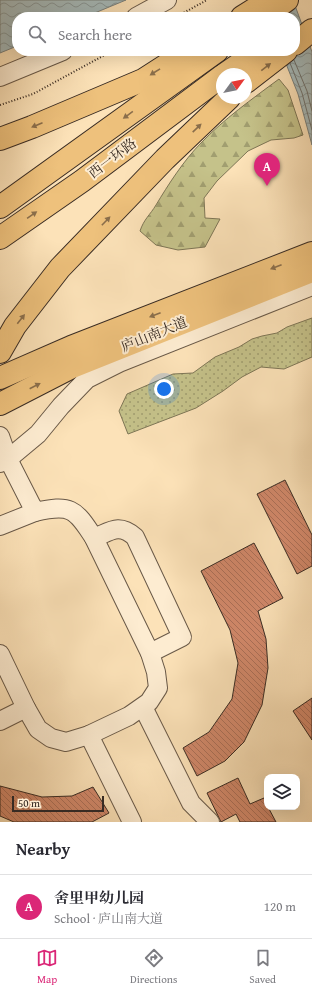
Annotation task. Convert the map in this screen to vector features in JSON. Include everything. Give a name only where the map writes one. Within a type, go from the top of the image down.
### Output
[{"type":"highway","points":[[250,12],[269,0]]},
{"type":"highway","points":[[271,12],[287,0]]},
{"type":"highway","points":[[300,22],[312,14]]},
{"type":"highway","points":[[300,40],[312,30]]},
{"type":"highway","points":[[0,139],[143,80],[180,56]]},
{"type":"highway","name":"西一环路","points":[[0,207],[210,56]]},
{"type":"highway","points":[[234,68],[251,56]]},
{"type":"highway","points":[[252,77],[280,56]]},
{"type":"highway","name":"西一环路","points":[[0,238],[82,181],[216,80]]},
{"type":"highway","points":[[0,352],[15,326],[60,268],[165,159],[223,104]]},
{"type":"highway","name":"庐山南大道","points":[[0,378],[71,348],[312,253]]},
{"type":"highway","name":"庐山南大道","points":[[0,404],[72,367],[312,271]]},
{"type":"street","points":[[145,12],[167,0]]},
{"type":"street","points":[[0,77],[51,56]]},
{"type":"street","points":[[4,461],[38,434],[61,406],[87,379],[119,363],[312,286]]},
{"type":"street","points":[[0,436],[4,461],[35,512]]},
{"type":"street","points":[[0,526],[35,512],[55,507],[71,510],[84,522],[94,538],[150,653],[156,672],[158,688],[149,702],[129,716],[90,735],[66,742],[51,738],[38,729],[26,708],[0,654]]},
{"type":"street","points":[[94,538],[118,528],[128,531],[135,538],[182,636],[150,653]]},
{"type":"street","points":[[142,707],[191,803],[210,822]]},
{"type":"street","points":[[0,721],[26,708]]},
{"type":"street","points":[[90,735],[131,822]]},
{"type":"path","points":[[185,12],[207,0]]},
{"type":"path","points":[[0,105],[33,94],[103,56]]},
{"type":"green space","points":[[279,79],[288,90],[303,135],[294,138],[271,140],[248,151],[217,181],[204,198],[205,218],[220,219],[205,247],[178,250],[156,245],[140,231],[145,220],[182,165],[195,150],[210,134],[238,110],[246,104],[252,104],[252,99]]},
{"type":"green space","points":[[312,318],[312,357],[284,369],[261,367],[242,377],[196,408],[128,434],[119,411],[127,394],[173,374],[193,373],[215,357],[239,347],[252,339],[277,333],[287,327]]},
{"type":"water","points":[[0,0],[126,0],[97,12],[12,12],[12,48],[0,53]]},
{"type":"water","points":[[293,0],[297,12],[275,12]]},
{"type":"water","points":[[300,19],[312,52],[312,145],[298,94],[283,56],[300,56]]},
{"type":"building","points":[[285,480],[312,535],[312,566],[297,574],[257,494]]},
{"type":"building","points":[[254,543],[283,598],[258,611],[266,639],[268,668],[262,705],[244,742],[225,761],[197,776],[183,748],[209,732],[232,699],[238,663],[230,630],[201,571]]},
{"type":"building","points":[[312,698],[312,740],[293,711]]},
{"type":"building","points":[[238,778],[250,804],[264,798],[264,810],[270,810],[276,822],[240,822],[236,814],[221,822],[207,793]]},
{"type":"building","points":[[0,786],[42,797],[72,796],[93,787],[109,813],[92,822],[14,822],[0,816]]},
{"type":"place","name":"舍里甲幼儿园","points":[[267,186]]}]
